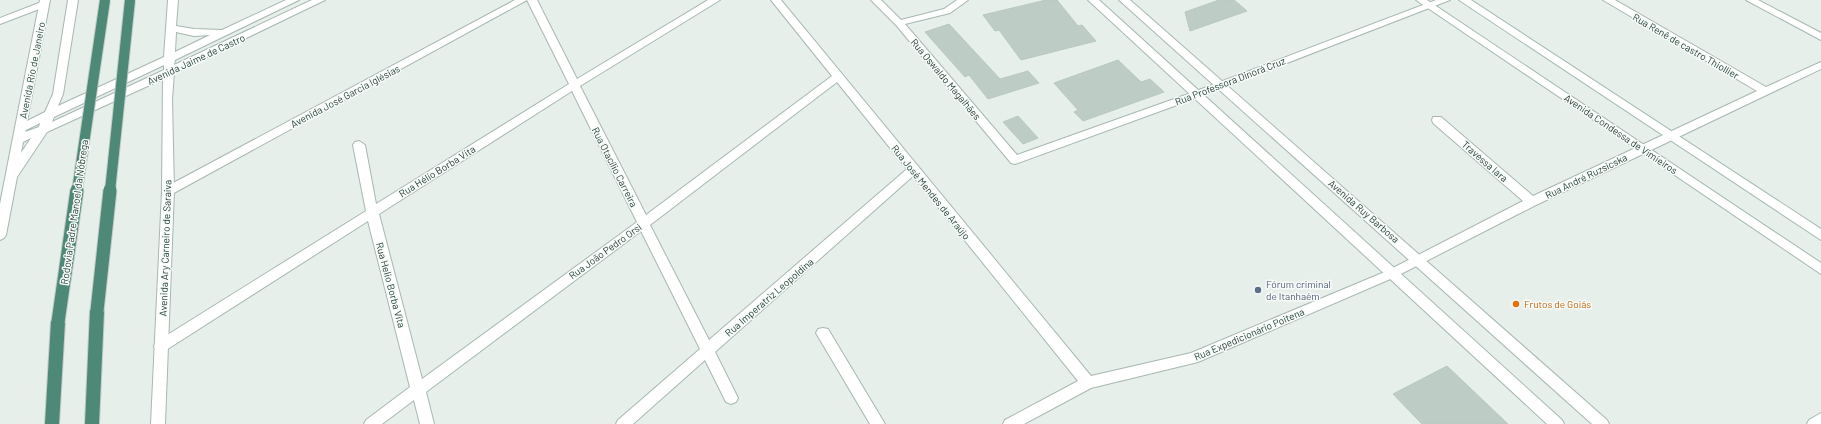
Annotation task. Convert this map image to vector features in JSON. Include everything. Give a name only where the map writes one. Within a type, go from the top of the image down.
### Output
[{"type":"highway","name":"Rodovia Padre Manoel da Nóbrega","points":[[52,424],[58,322],[105,0]]},
{"type":"highway","points":[[92,424],[97,311],[130,0]]},
{"type":"street","points":[[12,175],[43,130],[58,94],[73,0]]},
{"type":"street","name":"Avenida Ary Carneiro de Saraiva","points":[[158,424],[168,191],[166,99],[173,0]]},
{"type":"street","name":"Avenida Jaime de Castro","points":[[21,128],[50,116],[294,0]]},
{"type":"street","name":"Avenida Jaime de Castro","points":[[71,118],[320,0]]},
{"type":"street","name":"Avenida José Garcia Iglésias","points":[[168,191],[522,0]]},
{"type":"street","name":"Rua Otacílio Carreira","points":[[532,0],[731,398]]},
{"type":"street","name":"Rua Hélio Borba Vita","points":[[161,346],[574,85],[715,0]]},
{"type":"street","name":"Rua José Mendes de Araújo","points":[[776,0],[837,77],[1088,383]]},
{"type":"street","name":"Rua Oswaldo Magalhães","points":[[876,0],[899,23],[1015,160]]},
{"type":"street","points":[[899,23],[947,11],[963,0]]},
{"type":"street","points":[[1093,0],[1195,95],[1557,424]]},
{"type":"street","name":"Avenida Ruy Barbosa","points":[[1124,0],[1418,259],[1602,424]]},
{"type":"street","name":"Rua Professora Dinorá Cruz","points":[[1015,160],[1195,95],[1425,3],[1445,0]]},
{"type":"street","points":[[1464,0],[1821,235]]},
{"type":"street","name":"Rua Renê de castro Thiollier","points":[[1608,0],[1765,91]]},
{"type":"street","points":[[1751,0],[1821,37]]},
{"type":"street","points":[[0,21],[44,2]]},
{"type":"street","name":"Avenida Rio de Janeiro","points":[[0,235],[44,2]]},
{"type":"street","name":"Avenida Condessa de Vimieiros","points":[[1425,3],[1644,148],[1821,269]]},
{"type":"street","points":[[170,27],[180,31],[193,33],[226,32]]},
{"type":"street","name":"Rua André Ruzsicska","points":[[1418,259],[1644,148],[1821,65]]},
{"type":"street","name":"Rua João Pedro Orsi","points":[[371,424],[644,223],[837,77]]},
{"type":"street","points":[[58,94],[69,97],[94,94]]},
{"type":"street","points":[[17,140],[71,118]]},
{"type":"street","points":[[32,147],[71,118]]},
{"type":"street","name":"Travessa Iara","points":[[1437,120],[1532,202]]},
{"type":"street","name":"Rua Helio Borba Vita","points":[[359,145],[372,212],[427,424]]},
{"type":"street","name":"Rua Imperatriz Leopoldina","points":[[623,424],[913,170]]},
{"type":"street","name":"Rua Expedicionário Poitena","points":[[1010,424],[1088,383],[1193,358],[1391,274],[1418,259]]},
{"type":"street","points":[[823,333],[878,424]]},
{"type":"street","points":[[1814,424],[1821,419]]},
{"type":"building","points":[[1046,0],[1057,0],[1078,26],[1082,25],[1096,41],[1021,60],[999,30],[995,31],[983,15]]},
{"type":"building","points":[[1219,0],[1234,0],[1247,11],[1190,31],[1185,12]]},
{"type":"building","points":[[949,24],[1000,79],[1028,71],[1039,83],[988,99],[969,75],[965,77],[925,32]]},
{"type":"building","points":[[1118,60],[1141,82],[1150,79],[1164,92],[1083,121],[1074,112],[1078,110],[1054,83]]},
{"type":"building","points":[[1018,116],[1038,138],[1023,144],[1003,122]]},
{"type":"building","points":[[1447,366],[1508,424],[1422,424],[1393,394]]},
{"type":"place","name":"Fórum criminal de Itanhaém","points":[[1258,290]]},
{"type":"place","name":"Frutos de Goiás","points":[[1516,304]]}]
